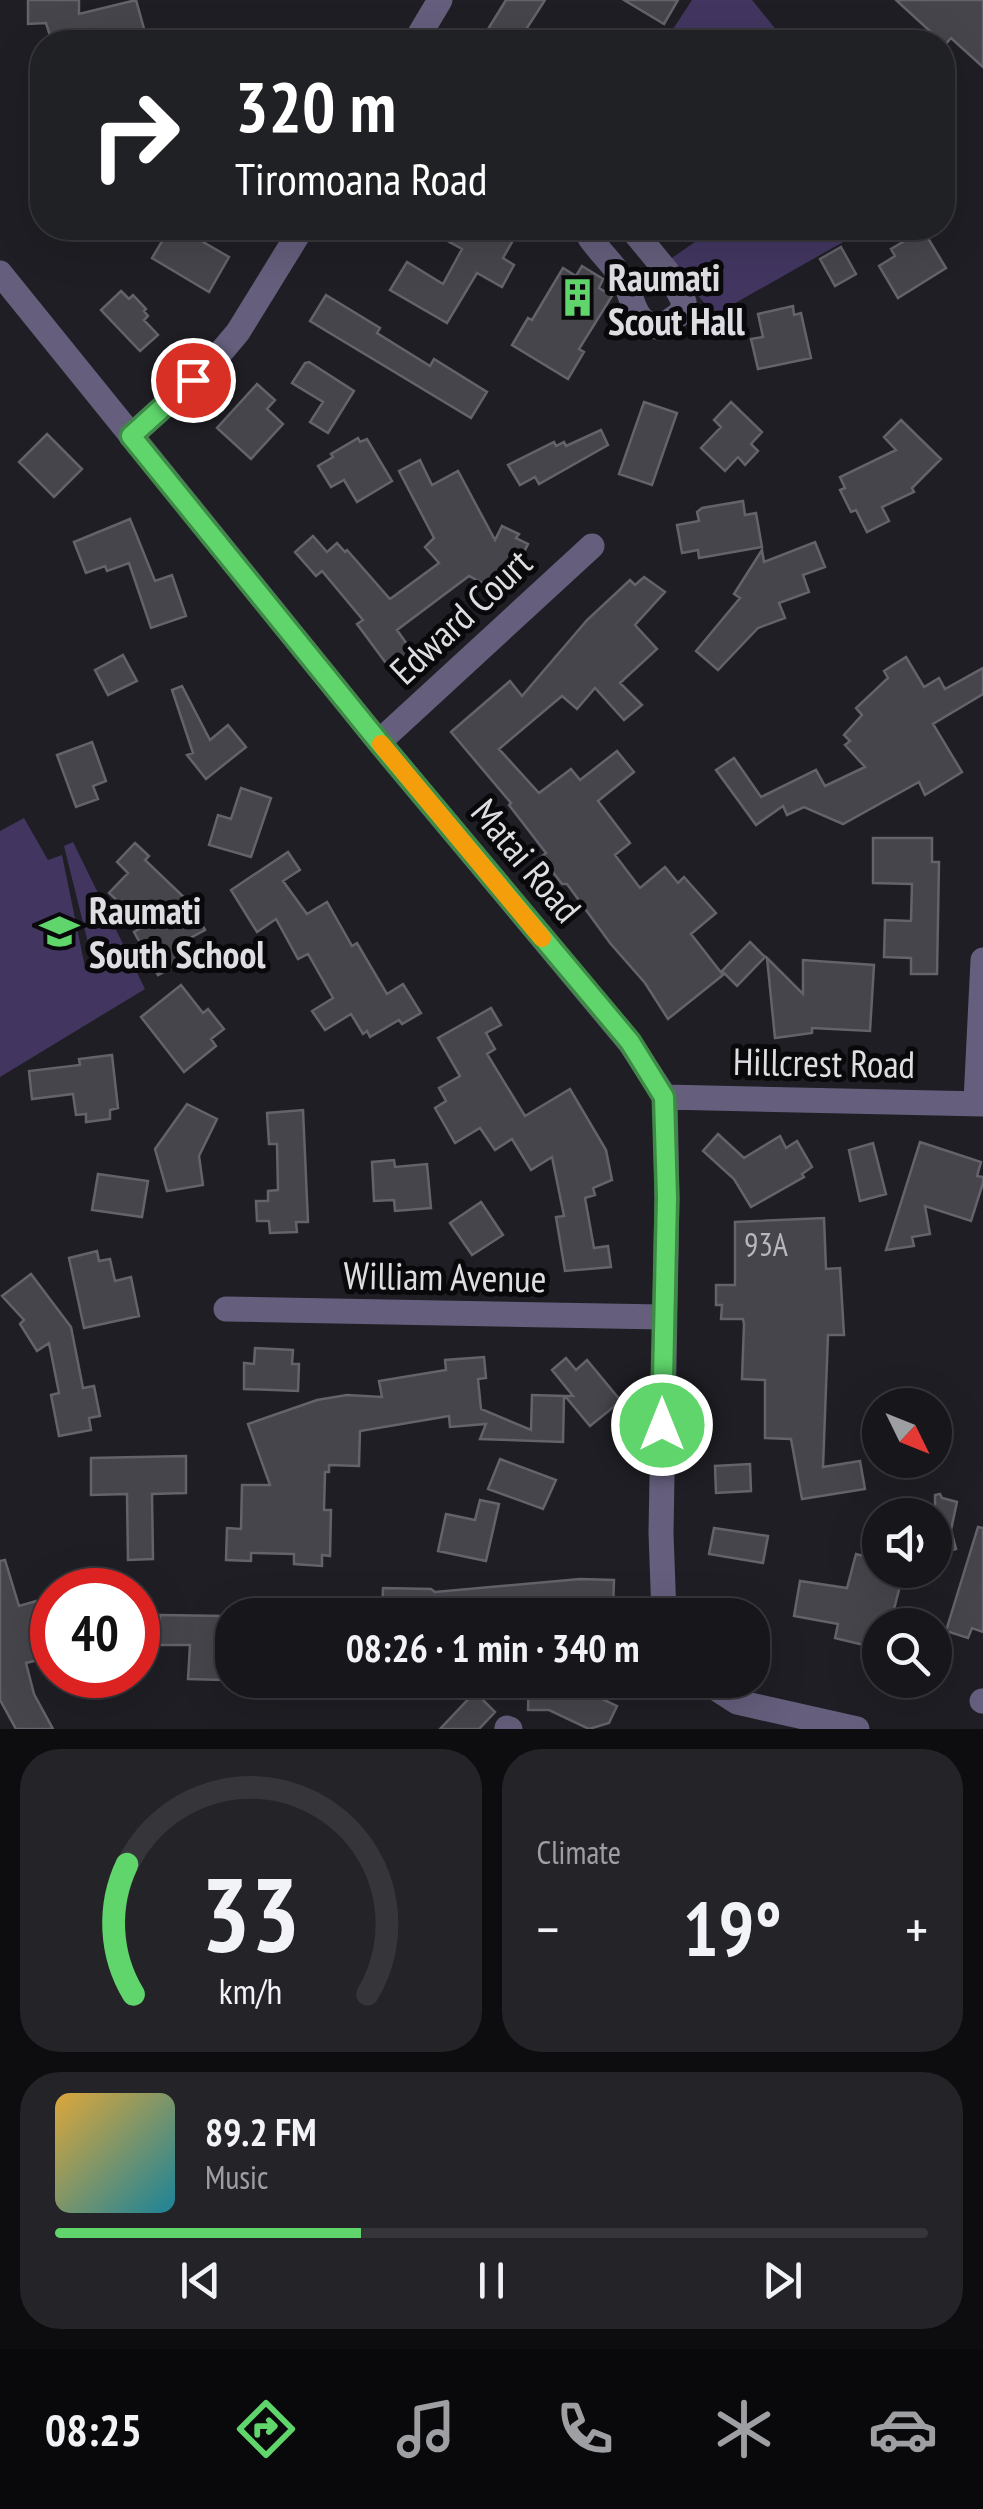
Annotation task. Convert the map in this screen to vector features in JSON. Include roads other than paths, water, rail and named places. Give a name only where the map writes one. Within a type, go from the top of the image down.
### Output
[{"type":"street","points":[[422,30],[440,0]]},
{"type":"street","points":[[131,436],[211,364],[238,332],[295,240]]},
{"type":"street","points":[[592,240],[623,279],[636,315],[646,324],[660,328],[681,313],[684,302],[668,274],[640,240]]},
{"type":"street","name":"Matai Road","points":[[0,273],[379,742],[630,1042],[664,1097]]},
{"type":"street","name":"Edward Court","points":[[379,742],[592,546]]},
{"type":"street","points":[[979,1102],[983,960]]},
{"type":"street","points":[[663,1598],[667,1198],[664,1097]]},
{"type":"street","name":"Hillcrest Road","points":[[664,1097],[979,1102]]},
{"type":"street","name":"William Avenue","points":[[226,1310],[663,1317]]},
{"type":"street","points":[[732,1698],[857,1729]]},
{"type":"place","name":"Raumati Scout Hall","points":[[578,298]]},
{"type":"place","name":"Raumati South School","points":[[59,931]]}]
